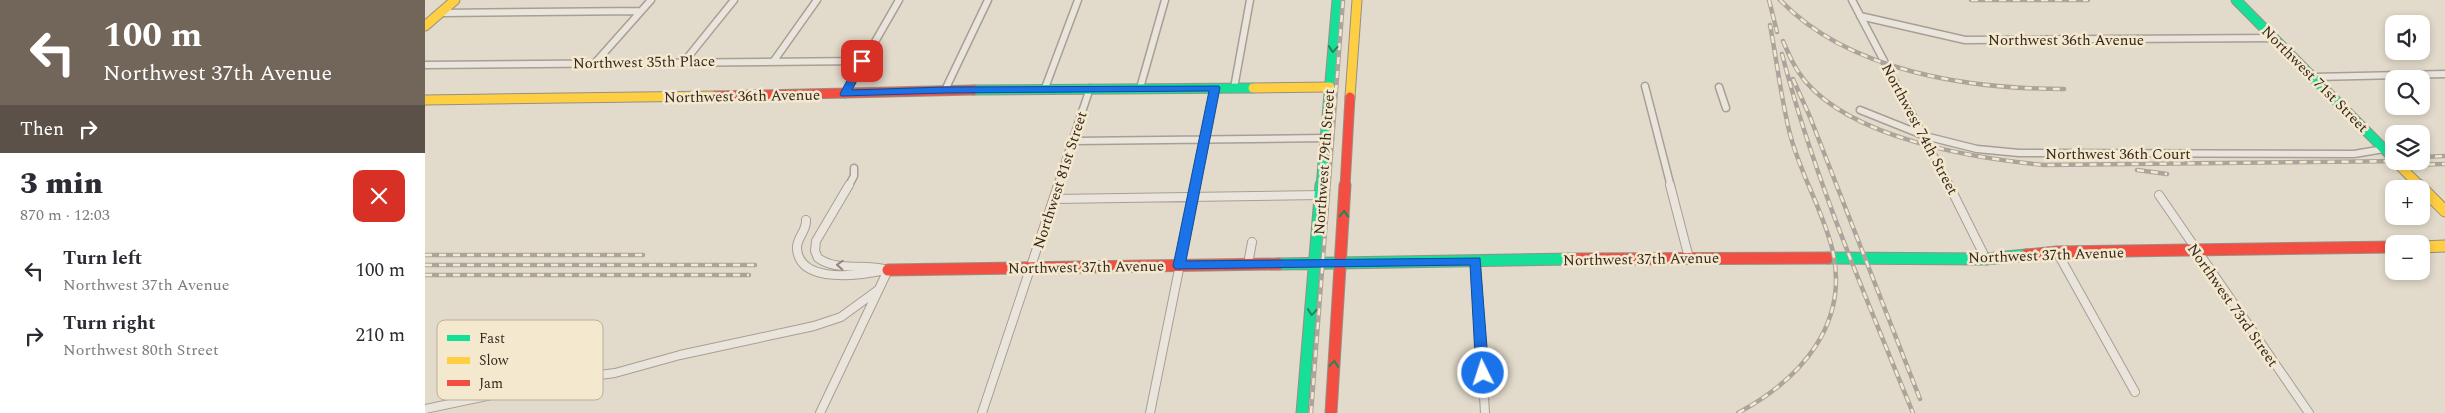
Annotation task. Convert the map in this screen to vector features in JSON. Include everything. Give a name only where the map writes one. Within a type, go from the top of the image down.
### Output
[{"type":"street","points":[[425,26],[455,0]]},
{"type":"street","points":[[595,63],[651,0]]},
{"type":"street","points":[[684,62],[734,0]]},
{"type":"street","points":[[773,62],[817,0]]},
{"type":"street","points":[[845,94],[862,61],[899,0]]},
{"type":"street","points":[[945,90],[988,0]]},
{"type":"street","points":[[1045,88],[1079,0]]},
{"type":"street","points":[[1140,88],[1165,0]]},
{"type":"street","points":[[1234,88],[1250,0]]},
{"type":"street","name":"Northwest 79th Street","points":[[1302,413],[1322,195],[1337,0]]},
{"type":"street","name":"Northwest 79th Street","points":[[1331,413],[1342,263],[1347,140],[1357,0]]},
{"type":"street","name":"Northwest 74th Street","points":[[1852,0],[1925,136],[1986,259]]},
{"type":"street","name":"Northwest 71st Street","points":[[2236,0],[2384,149]]},
{"type":"street","points":[[440,13],[641,11]]},
{"type":"street","name":"Northwest 36th Avenue","points":[[1860,16],[1965,40],[2275,38]]},
{"type":"street","name":"Northwest 35th Place","points":[[425,65],[862,61]]},
{"type":"street","points":[[2314,77],[2445,74]]},
{"type":"street","points":[[1645,86],[1689,258]]},
{"type":"street","name":"Northwest 36th Avenue","points":[[425,100],[845,94],[1045,88],[1330,87]]},
{"type":"street","points":[[1719,87],[1726,108]]},
{"type":"street","name":"Northwest 81st Street","points":[[983,413],[1090,88]]},
{"type":"street","points":[[1150,413],[1215,88]]},
{"type":"street","name":"Northwest 36th Court","points":[[1859,110],[1925,136],[1977,149],[2019,153],[2354,154],[2384,149]]},
{"type":"street","points":[[1074,141],[1326,138]]},
{"type":"street","name":"Northwest 37th Avenue","points":[[854,168],[854,176],[816,241],[815,254],[818,259],[827,264],[870,266],[888,270]]},
{"type":"street","name":"Northwest 71st Street","points":[[2405,170],[2445,211]]},
{"type":"street","points":[[1055,199],[1322,195]]},
{"type":"street","name":"Northwest 73rd Street","points":[[2159,196],[2309,413]]},
{"type":"street","name":"Northwest 37th Avenue","points":[[806,220],[807,225],[798,244],[798,254],[802,262],[811,270],[827,274],[852,274],[888,270],[1689,258],[1986,259],[2057,252],[2385,247]]},
{"type":"street","points":[[1248,264],[1252,242]]},
{"type":"street","points":[[2430,247],[2445,246]]},
{"type":"street","points":[[2057,252],[2135,392]]},
{"type":"street","points":[[1476,261],[1485,413]]},
{"type":"street","points":[[820,413],[888,270]]},
{"type":"street","points":[[603,374],[814,326],[841,317],[878,290]]},
{"type":"street","points":[[425,409],[468,400]]},
{"type":"railway","points":[[1311,413],[1343,0]]},
{"type":"railway","points":[[1769,0],[1777,32]]},
{"type":"railway","points":[[1780,0],[1808,24],[1840,44],[1875,60],[1912,72],[1989,85],[2064,89]]},
{"type":"railway","points":[[1971,0],[2088,0]]},
{"type":"railway","points":[[1738,413],[1760,400],[1800,367],[1815,347],[1827,325],[1834,302],[1836,276],[1832,248],[1823,219],[1799,163],[1790,134],[1770,25]]},
{"type":"railway","points":[[1783,41],[1795,67],[1805,81],[1826,101],[1853,118],[1883,131],[1950,151],[2044,165],[2385,161]]},
{"type":"railway","points":[[1782,54],[1809,146],[1841,236],[1913,413]]},
{"type":"railway","points":[[1793,79],[1810,117],[1920,399]]},
{"type":"railway","points":[[2430,157],[2445,156]]},
{"type":"railway","points":[[2430,164],[2445,164]]},
{"type":"railway","points":[[2137,170],[2167,174]]},
{"type":"railway","points":[[425,255],[643,255]]},
{"type":"railway","points":[[425,265],[755,265]]},
{"type":"railway","points":[[425,275],[749,275]]},
{"type":"traffic: fast","points":[[1302,413],[1337,0]]},
{"type":"traffic: fast","points":[[2236,0],[2385,150]]},
{"type":"traffic: fast","points":[[974,90],[1253,88]]},
{"type":"traffic: fast","points":[[1828,258],[1986,259],[2026,255]]},
{"type":"traffic: fast","points":[[1279,264],[1572,259]]},
{"type":"traffic: slow","points":[[425,26],[455,0]]},
{"type":"traffic: slow","points":[[1350,97],[1357,0]]},
{"type":"traffic: slow","points":[[1253,88],[1330,87]]},
{"type":"traffic: slow","points":[[425,100],[715,96]]},
{"type":"traffic: slow","points":[[2404,170],[2445,211]]},
{"type":"traffic: slow","points":[[2430,247],[2445,246]]},
{"type":"traffic: jam","points":[[715,96],[974,90]]},
{"type":"traffic: jam","points":[[1331,413],[1350,97]]},
{"type":"traffic: jam","points":[[2026,255],[2057,252],[2385,247]]},
{"type":"traffic: jam","points":[[1572,259],[1828,258]]},
{"type":"traffic: jam","points":[[888,270],[1279,264]]},
{"type":"route","points":[[862,61],[845,94],[1045,88],[1215,88],[1179,266],[1476,261],[1483,373]]}]
